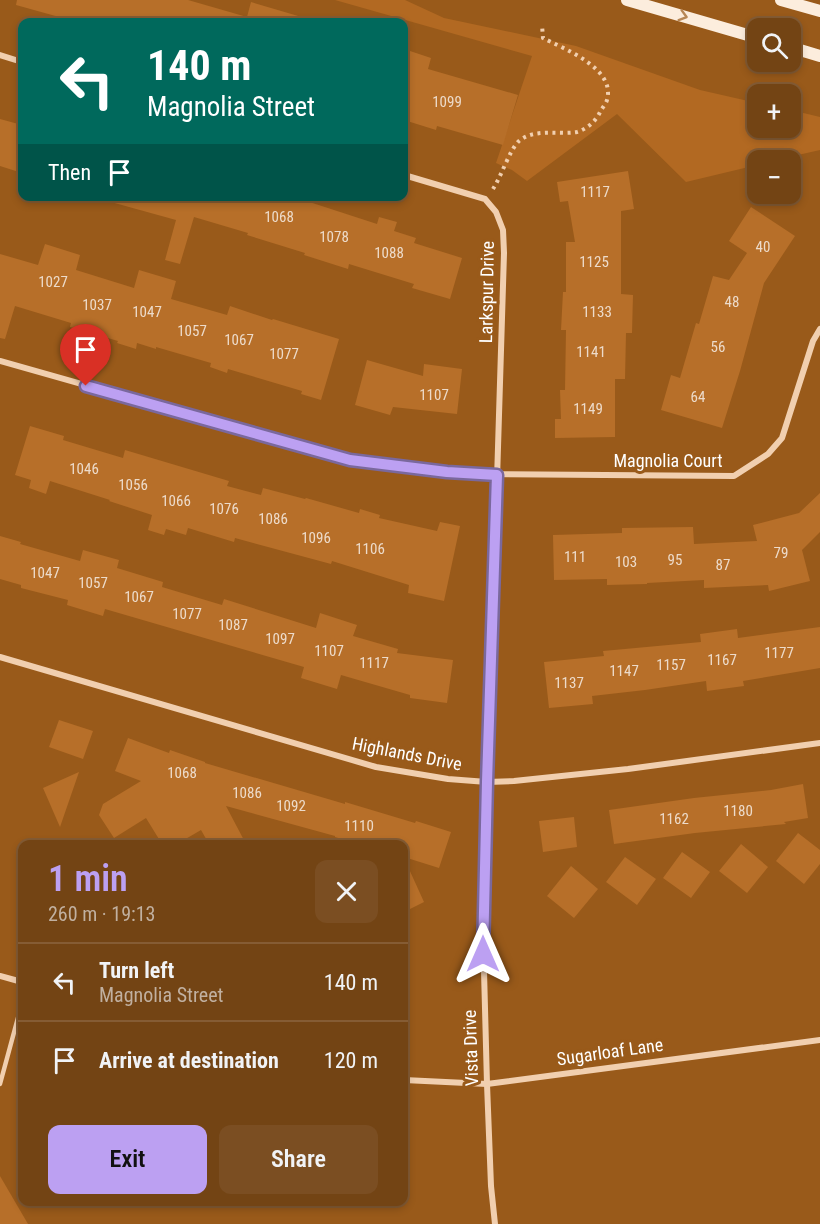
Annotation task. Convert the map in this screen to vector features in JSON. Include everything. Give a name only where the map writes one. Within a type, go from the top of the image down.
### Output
[{"type":"main road","points":[[627,0],[747,35]]},
{"type":"main road","points":[[781,0],[820,11]]},
{"type":"main road","points":[[801,50],[820,56]]},
{"type":"street","points":[[0,55],[18,61]]},
{"type":"street","name":"Larkspur Drive","points":[[408,176],[485,199],[496,212],[502,230],[504,253],[497,475]]},
{"type":"street","name":"Magnolia Court","points":[[0,361],[350,460],[447,472],[497,475],[734,476],[768,454],[782,438],[813,341],[820,329]]},
{"type":"street","name":"Vista Drive","points":[[495,1224],[491,1186],[483,933],[497,475]]},
{"type":"street","name":"Highlands Drive","points":[[0,657],[376,767],[448,779],[487,782],[514,781],[628,769],[820,743]]},
{"type":"street","points":[[0,976],[18,981]]},
{"type":"street","name":"Sugarloaf Lane","points":[[408,1080],[487,1084],[820,1040]]},
{"type":"lane","points":[[0,1084],[18,1018]]},
{"type":"path","points":[[497,182],[518,142],[537,133],[561,134],[580,131],[596,120],[607,99],[607,87],[602,75],[595,67],[543,38],[542,25]]},
{"type":"shaded area","points":[[335,0],[405,0],[444,18],[576,46],[700,90],[747,101],[747,138],[801,138],[801,112],[820,117],[820,150],[801,154],[801,150],[747,150],[747,167],[686,182],[617,114],[527,181],[512,170],[496,163],[532,56],[408,21],[408,18],[398,18]]},
{"type":"building","points":[[17,0],[188,0],[247,17],[251,2],[305,18],[63,18],[16,5]]},
{"type":"building","points":[[408,50],[431,58],[428,69],[518,95],[503,145],[437,126],[436,130],[408,121]]},
{"type":"building","points":[[0,119],[18,124],[18,172],[0,166]]},
{"type":"building","points":[[628,171],[634,209],[621,211],[621,294],[633,295],[632,333],[626,333],[625,379],[615,379],[615,437],[555,438],[555,419],[561,419],[560,390],[565,390],[566,330],[561,330],[563,292],[566,292],[566,242],[575,242],[568,201],[560,202],[557,182]]},
{"type":"building","points":[[306,201],[377,224],[379,217],[397,222],[394,231],[416,238],[414,243],[462,258],[450,299],[412,288],[414,284],[349,264],[348,269],[247,235],[248,233],[194,217],[180,264],[165,260],[176,220],[111,202]]},
{"type":"building","points":[[751,207],[795,236],[764,283],[722,428],[661,410],[671,375],[680,378],[713,276],[729,280],[747,253],[729,241]]},
{"type":"building","points":[[45,244],[80,255],[76,270],[134,288],[139,270],[176,281],[171,299],[227,315],[230,306],[339,339],[321,400],[301,394],[302,391],[228,369],[227,373],[210,367],[211,363],[156,347],[156,349],[137,343],[136,349],[117,343],[118,341],[70,327],[71,323],[15,306],[5,339],[0,338],[0,254],[38,265]]},
{"type":"building","points":[[367,360],[423,376],[424,364],[462,369],[457,414],[393,407],[390,415],[355,405]]},
{"type":"building","points":[[30,426],[64,436],[63,440],[123,458],[125,450],[229,481],[227,486],[261,495],[263,488],[359,513],[360,509],[380,515],[379,518],[437,531],[440,522],[460,526],[444,601],[408,593],[409,585],[332,561],[331,564],[235,538],[234,542],[188,528],[186,535],[166,529],[164,535],[148,530],[152,515],[50,481],[46,494],[29,488],[31,480],[15,475]]},
{"type":"building","points":[[820,493],[820,532],[802,550],[810,581],[769,591],[768,585],[704,588],[704,580],[607,585],[607,579],[554,580],[553,535],[622,533],[622,528],[693,527],[694,544],[757,541],[753,525],[799,513]]},
{"type":"building","points":[[0,536],[80,561],[83,550],[119,560],[117,568],[163,582],[162,587],[222,605],[224,599],[316,628],[320,613],[357,625],[353,636],[398,649],[397,653],[453,660],[447,703],[410,698],[410,695],[341,675],[337,689],[301,678],[304,667],[105,609],[103,616],[67,605],[68,600],[21,588],[21,585],[0,579]]},
{"type":"building","points":[[820,627],[820,668],[743,681],[744,686],[707,691],[706,681],[592,696],[593,704],[549,708],[544,662],[604,656],[603,651],[701,642],[700,634],[737,629],[738,638]]},
{"type":"building","points":[[59,720],[93,731],[83,759],[49,747]]},
{"type":"building","points":[[128,738],[169,753],[170,750],[205,763],[345,804],[345,802],[451,832],[439,868],[408,858],[408,840],[345,840],[226,806],[244,840],[207,840],[201,830],[184,840],[160,840],[146,818],[114,838],[99,815],[103,804],[141,781],[115,771]]},
{"type":"building","points":[[79,772],[60,827],[43,788]]},
{"type":"building","points":[[803,784],[808,818],[784,822],[786,824],[614,844],[609,810]]},
{"type":"building","points":[[574,817],[577,847],[543,852],[539,821]]},
{"type":"building","points":[[798,833],[820,850],[820,864],[804,884],[776,861]]},
{"type":"building","points":[[741,844],[768,867],[747,893],[719,871]]},
{"type":"building","points":[[682,852],[710,872],[691,898],[663,878]]},
{"type":"building","points":[[625,857],[656,879],[637,905],[606,882]]},
{"type":"building","points":[[571,866],[598,889],[574,918],[547,896]]},
{"type":"building","points":[[408,867],[424,902],[408,910]]},
{"type":"building","points":[[0,1176],[28,1224],[0,1224]]},
{"type":"route","points":[[86,386],[350,460],[447,472],[497,475],[483,954]]}]
